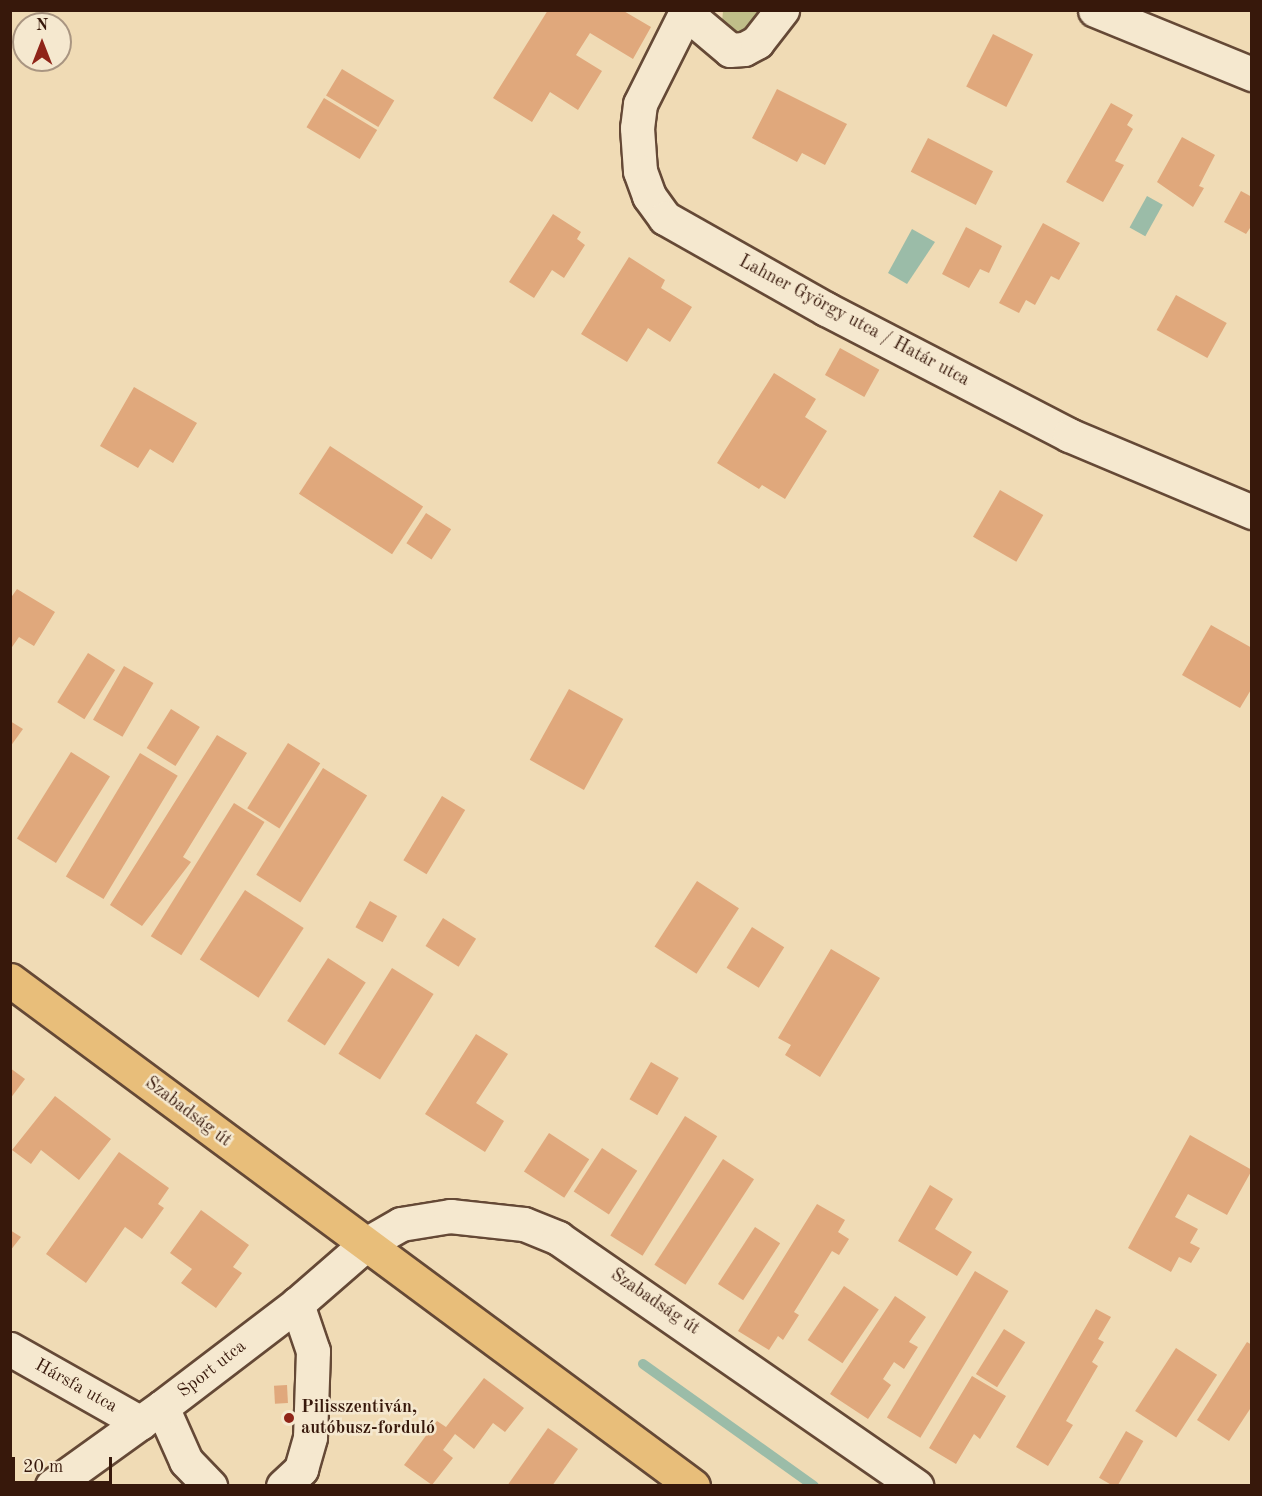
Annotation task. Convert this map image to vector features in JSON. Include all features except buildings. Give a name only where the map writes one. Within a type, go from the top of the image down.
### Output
[{"type":"main road","name":"Szabadság út","points":[[10,980],[693,1485]]},
{"type":"street","points":[[686,12],[730,50],[757,42],[782,10]]},
{"type":"street","points":[[1095,10],[1251,74]]},
{"type":"street","name":"Lahner György utca / Határ utca","points":[[686,12],[640,104],[637,128],[640,171],[649,196],[665,218],[826,309],[1069,435],[1251,512]]},
{"type":"street","name":"Szabadság út","points":[[366,1244],[401,1224],[450,1216],[524,1224],[558,1238],[916,1485]]},
{"type":"street","name":"Sport utca","points":[[52,1485],[152,1415],[297,1304],[366,1244]]},
{"type":"street","points":[[283,1485],[301,1469],[310,1437],[313,1351],[297,1304]]},
{"type":"street","name":"Hársfa utca","points":[[10,1349],[152,1415]]},
{"type":"street","points":[[152,1415],[186,1461],[210,1485]]},
{"type":"shaded area","points":[[723,11],[762,11],[738,35],[722,22]]},
{"type":"shaded area","points":[[1147,196],[1163,205],[1145,236],[1130,227]]},
{"type":"shaded area","points":[[912,229],[935,242],[907,284],[888,273]]},
{"type":"waterway","points":[[643,1364],[814,1486]]},
{"type":"place","name":"Pilisszentiván, autóbusz-forduló","points":[[289,1418]]}]
